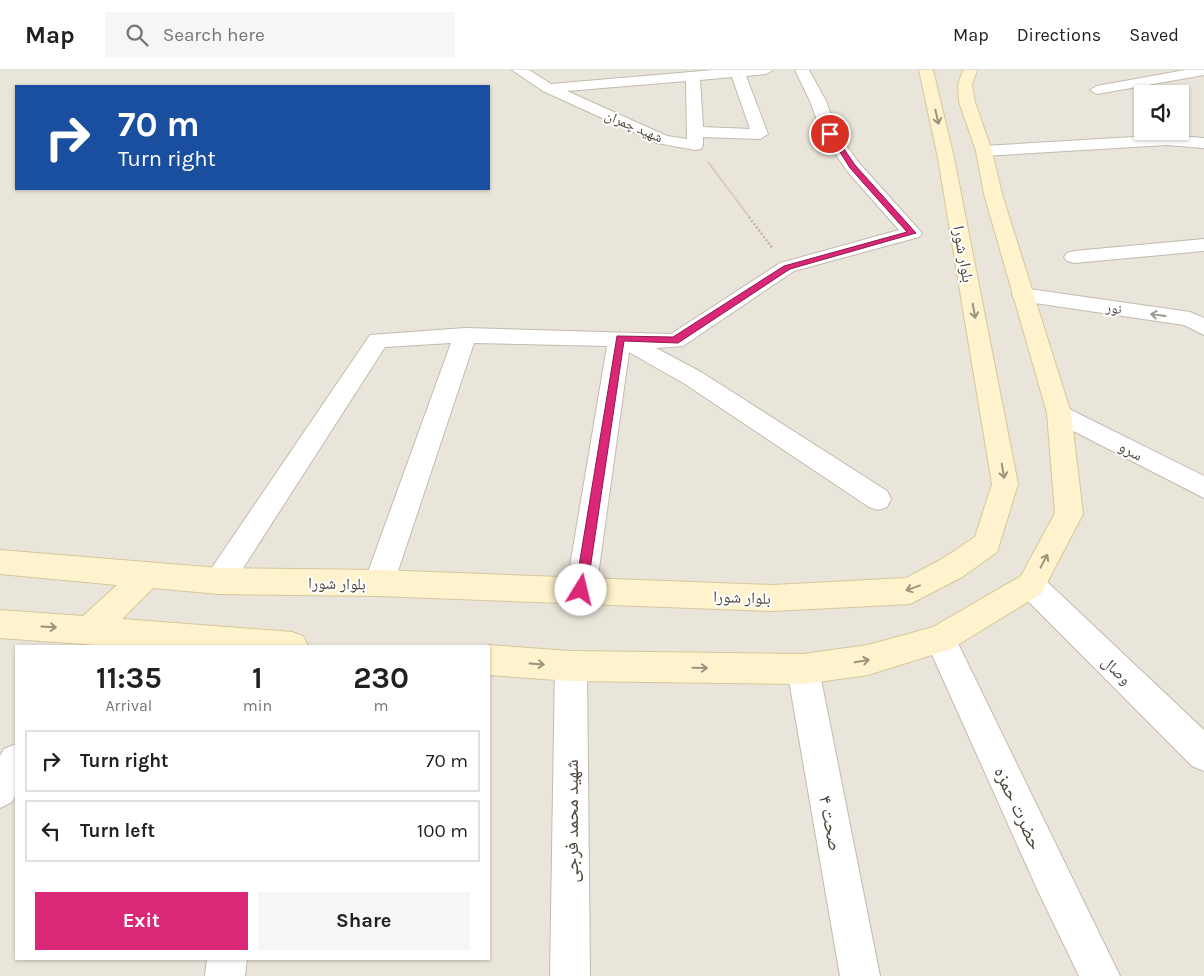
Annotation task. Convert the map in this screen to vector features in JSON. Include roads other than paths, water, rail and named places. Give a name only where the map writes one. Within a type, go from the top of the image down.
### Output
[{"type":"main road","name":"بلوار شورا","points":[[0,562],[219,581],[379,583],[773,598],[910,591],[952,568],[987,544],[1005,484],[946,158],[926,70]]},
{"type":"main road","points":[[490,660],[571,666],[802,670],[868,660],[940,639],[1031,585],[1069,514],[1059,413],[993,194],[984,151],[967,102],[965,85],[970,70]]},
{"type":"main road","points":[[85,638],[148,574]]},
{"type":"main road","points":[[0,624],[85,638],[252,645]]},
{"type":"street","name":"شهید چمران","points":[[518,70],[548,88],[663,140],[760,134],[738,73]]},
{"type":"street","points":[[548,88],[766,70]]},
{"type":"street","points":[[219,581],[378,340],[465,335],[675,341],[787,267],[912,233],[853,167],[830,134],[818,101],[802,70]]},
{"type":"street","points":[[1097,90],[1204,71]]},
{"type":"street","points":[[693,77],[695,139]]},
{"type":"street","points":[[984,151],[1167,140],[1204,143]]},
{"type":"street","points":[[1074,257],[1204,245]]},
{"type":"street","name":"نور","points":[[1022,295],[1190,319],[1204,328]]},
{"type":"street","points":[[379,583],[465,335]]},
{"type":"street","points":[[581,590],[620,338]]},
{"type":"street","points":[[620,338],[693,378],[878,498]]},
{"type":"street","name":"سرو","points":[[1059,413],[1204,488]]},
{"type":"street","name":"وصال","points":[[1031,585],[1204,754]]},
{"type":"street","name":"حضرت حمزه","points":[[940,639],[1051,878],[1100,976]]},
{"type":"street","name":"شهید محمد فرجی","points":[[570,976],[571,666]]},
{"type":"street","name":"صحت ۴","points":[[802,670],[860,976]]},
{"type":"street","points":[[0,790],[15,763]]},
{"type":"street","points":[[225,976],[227,960]]}]
